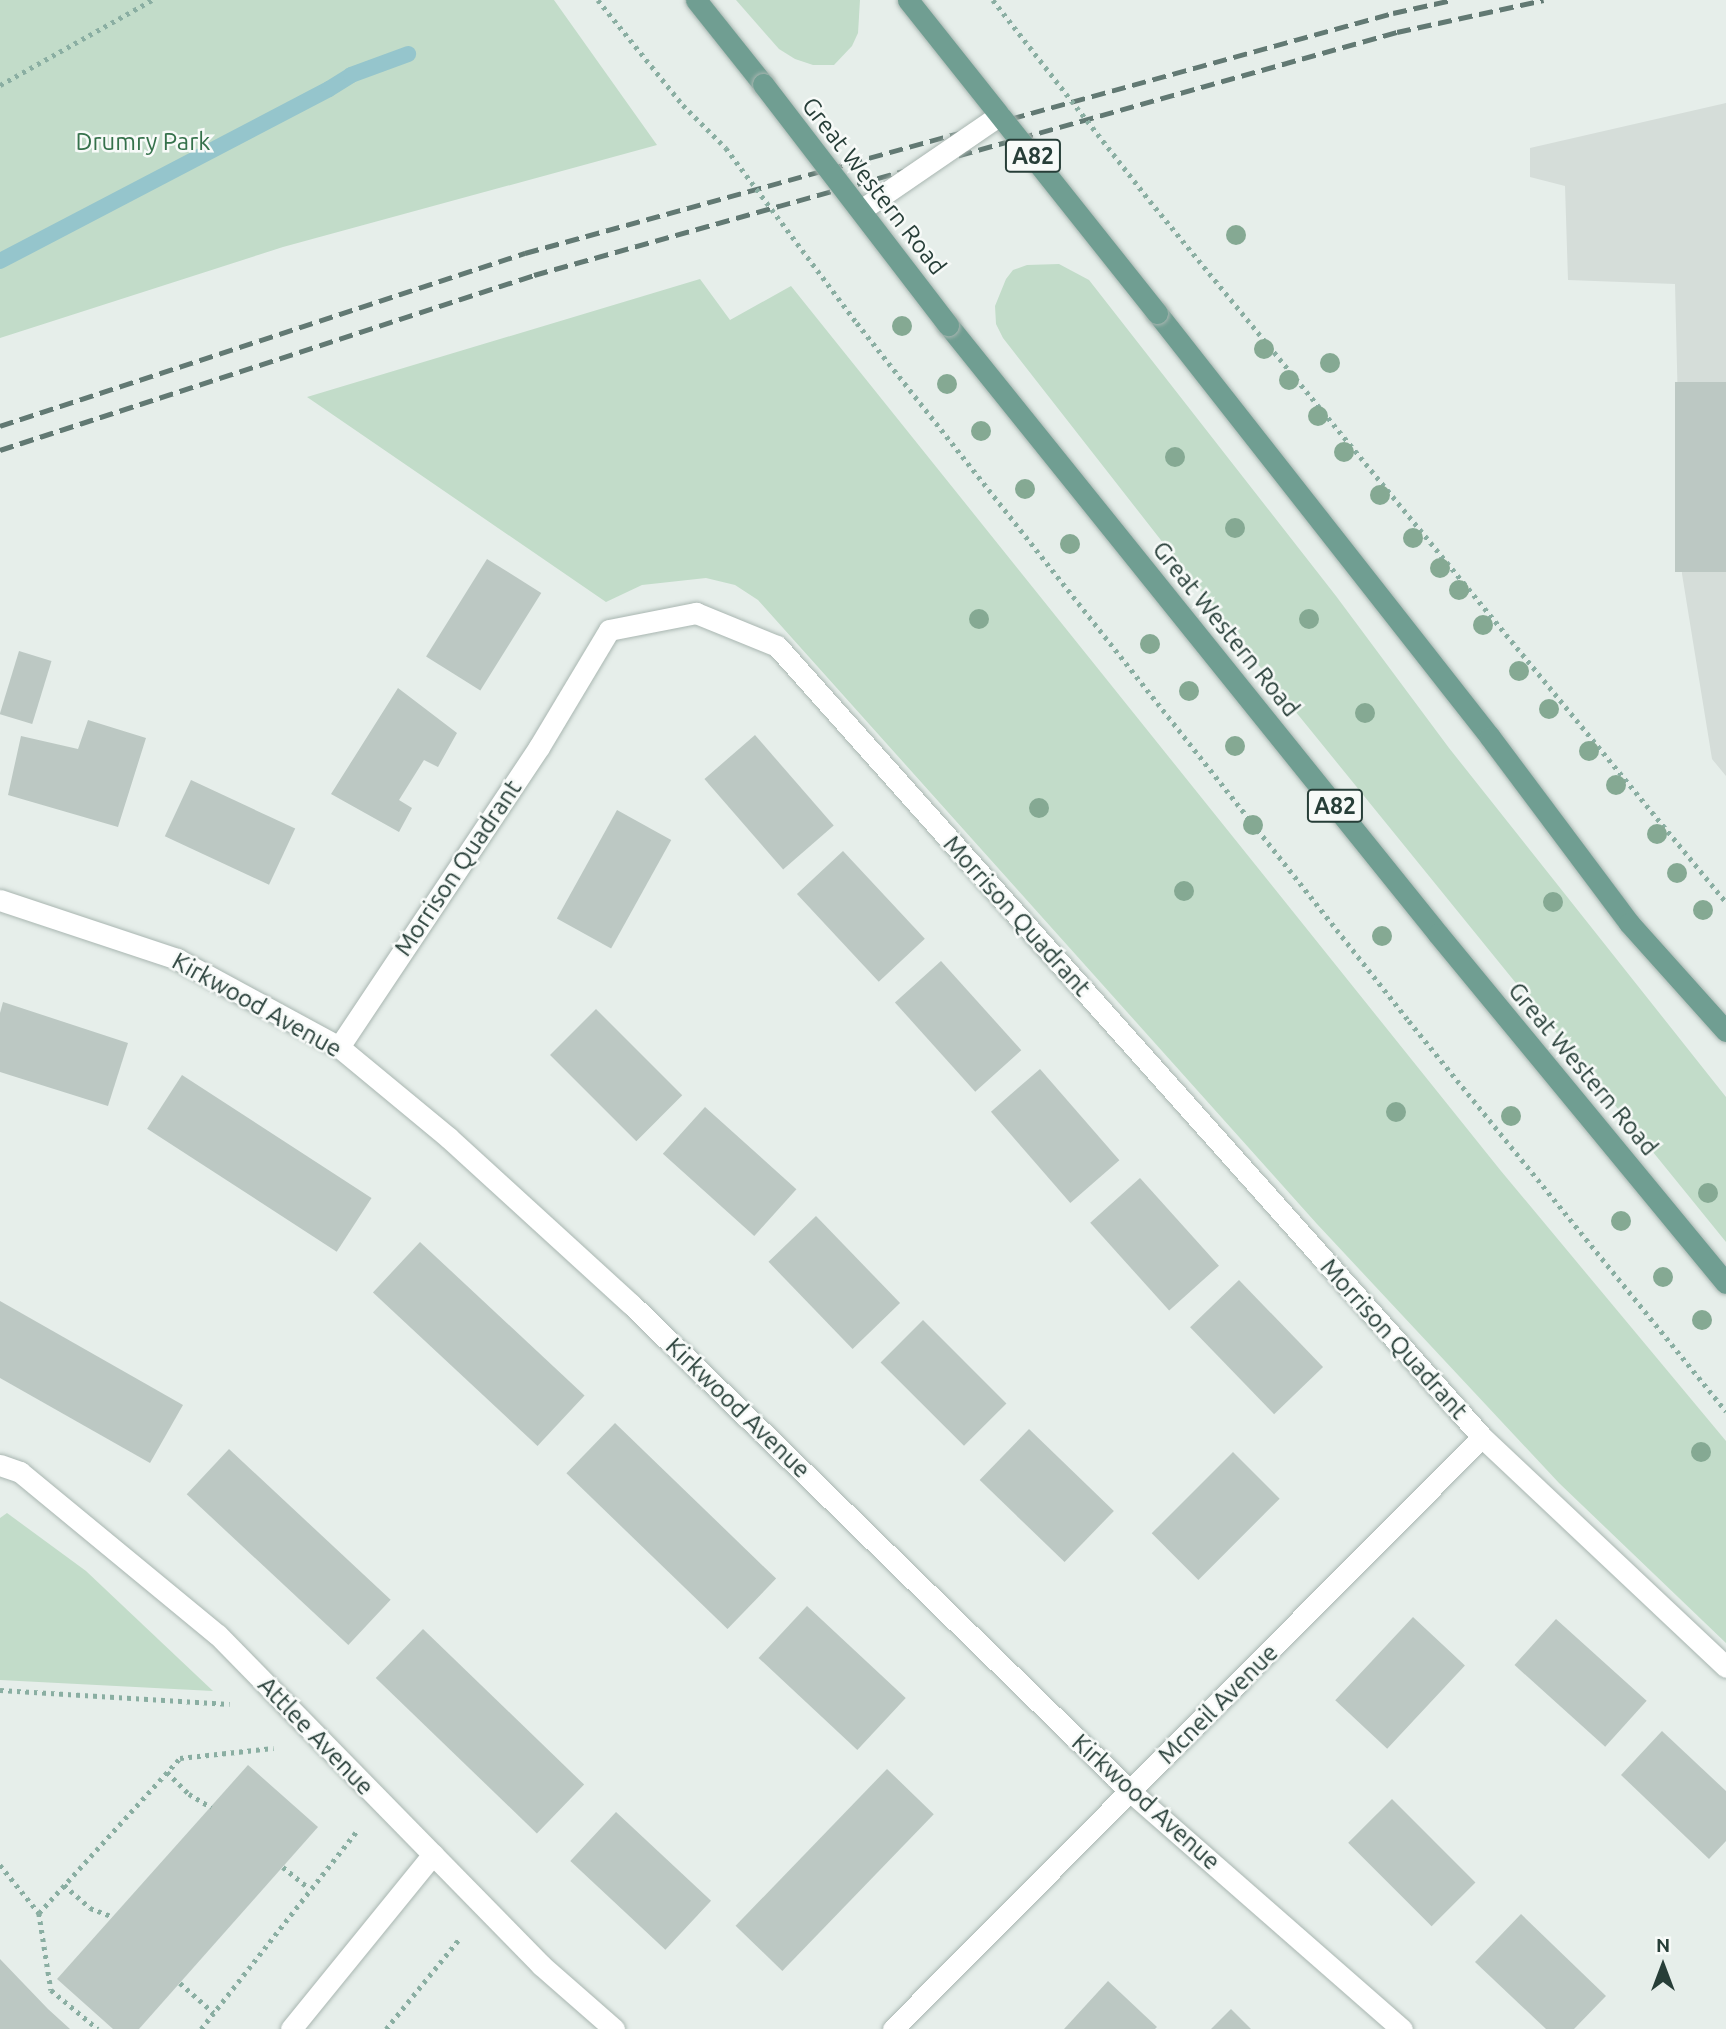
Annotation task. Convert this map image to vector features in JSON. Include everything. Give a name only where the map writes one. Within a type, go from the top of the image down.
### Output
[{"type":"main road","name":"Great Western Road","points":[[696,0],[948,325],[1438,934],[1726,1283]]},
{"type":"main road","name":"A82","points":[[908,0],[1490,737],[1629,923],[1726,1031]]},
{"type":"street","points":[[861,210],[1000,115]]},
{"type":"street","name":"Morrison Quadrant","points":[[338,1047],[538,747],[609,630],[696,613],[777,646],[1482,1437],[1726,1667]]},
{"type":"street","name":"Kirkwood Avenue","points":[[0,900],[177,958],[338,1047],[449,1138],[631,1304],[1131,1792],[1402,2029]]},
{"type":"street","name":"Mcneil Avenue","points":[[893,2029],[1482,1437]]},
{"type":"street","name":"Attlee Avenue","points":[[0,1465],[20,1472],[218,1635],[541,1965],[614,2029]]},
{"type":"street","points":[[291,2029],[432,1854]]},
{"type":"path","points":[[0,85],[152,0]]},
{"type":"path","points":[[598,0],[683,105],[726,148],[857,323],[1409,1021],[1726,1411]]},
{"type":"path","points":[[993,0],[1150,201],[1726,902]]},
{"type":"path","points":[[0,1690],[197,1703],[286,1705]]},
{"type":"path","points":[[39,1913],[180,1758],[273,1748],[303,1723]]},
{"type":"path","points":[[167,1772],[189,1794],[211,1807]]},
{"type":"path","points":[[201,2029],[380,1801]]},
{"type":"path","points":[[0,1865],[39,1913],[51,1990],[99,2029]]},
{"type":"path","points":[[283,1867],[309,1888]]},
{"type":"path","points":[[64,1885],[90,1908],[113,1917]]},
{"type":"path","points":[[386,2029],[485,1908]]},
{"type":"path","points":[[180,1983],[214,2012]]},
{"type":"shaded area","points":[[1726,103],[1726,776],[1712,759],[1682,574],[1675,284],[1568,280],[1565,186],[1530,177],[1530,148]]},
{"type":"green space","name":"Drumry Park","points":[[0,0],[554,0],[657,145],[283,247],[0,338]]},
{"type":"green space","points":[[736,0],[860,0],[858,33],[852,46],[834,65],[813,65],[795,59],[779,49]]},
{"type":"green space","points":[[1059,264],[1089,280],[1336,596],[1449,748],[1726,1097],[1726,1242],[1278,690],[1003,338],[996,324],[995,306],[1006,279],[1013,270],[1027,265]]},
{"type":"green space","points":[[700,279],[730,320],[791,286],[1501,1171],[1726,1441],[1726,1643],[1559,1483],[1317,1224],[758,600],[735,585],[706,578],[642,585],[606,602],[307,397]]},
{"type":"green space","points":[[7,1513],[86,1571],[213,1691],[0,1680],[0,1518]]},
{"type":"building","points":[[1675,382],[1726,382],[1726,572],[1675,572]]},
{"type":"building","points":[[487,559],[541,593],[480,690],[426,657]]},
{"type":"building","points":[[19,651],[52,661],[32,724],[0,714]]},
{"type":"building","points":[[398,688],[457,733],[438,767],[424,760],[399,800],[412,808],[399,832],[331,794]]},
{"type":"building","points":[[88,720],[146,738],[118,827],[8,795],[21,736],[78,749]]},
{"type":"building","points":[[755,735],[834,826],[783,870],[704,779]]},
{"type":"building","points":[[191,780],[295,829],[269,885],[165,836]]},
{"type":"building","points":[[617,810],[671,840],[611,949],[557,918]]},
{"type":"building","points":[[843,851],[925,939],[879,982],[797,894]]},
{"type":"building","points":[[941,961],[1021,1050],[975,1092],[895,1002]]},
{"type":"building","points":[[3,1002],[128,1043],[108,1106],[0,1072],[0,1013]]},
{"type":"building","points":[[596,1009],[682,1095],[636,1141],[550,1055]]},
{"type":"building","points":[[1040,1069],[1119,1160],[1070,1203],[991,1112]]},
{"type":"building","points":[[182,1075],[372,1198],[337,1252],[147,1129]]},
{"type":"building","points":[[705,1107],[796,1189],[754,1236],[663,1154]]},
{"type":"building","points":[[1140,1178],[1219,1266],[1169,1311],[1090,1223]]},
{"type":"building","points":[[816,1216],[900,1303],[853,1349],[769,1262]]},
{"type":"building","points":[[420,1242],[585,1395],[537,1446],[373,1292]]},
{"type":"building","points":[[1239,1280],[1323,1367],[1274,1414],[1190,1327]]},
{"type":"building","points":[[0,1301],[183,1405],[150,1463],[0,1378]]},
{"type":"building","points":[[923,1320],[1006,1403],[964,1446],[881,1362]]},
{"type":"building","points":[[615,1423],[776,1579],[728,1629],[566,1473]]},
{"type":"building","points":[[1029,1429],[1114,1511],[1065,1562],[980,1480]]},
{"type":"building","points":[[229,1449],[391,1600],[348,1645],[187,1494]]},
{"type":"building","points":[[1233,1452],[1280,1499],[1198,1580],[1152,1533]]},
{"type":"building","points":[[807,1606],[906,1698],[857,1750],[759,1658]]},
{"type":"building","points":[[1413,1617],[1465,1665],[1387,1749],[1335,1700]]},
{"type":"building","points":[[1556,1619],[1647,1701],[1605,1747],[1515,1665]]},
{"type":"building","points":[[423,1629],[584,1785],[537,1834],[376,1678]]},
{"type":"building","points":[[1662,1731],[1726,1791],[1726,1841],[1709,1859],[1621,1775]]},
{"type":"building","points":[[248,1765],[318,1827],[139,2029],[113,2029],[57,1979]]},
{"type":"building","points":[[887,1769],[934,1814],[782,1971],[736,1926]]},
{"type":"building","points":[[1392,1799],[1475,1882],[1432,1926],[1348,1843]]},
{"type":"building","points":[[616,1812],[711,1901],[665,1950],[570,1861]]},
{"type":"building","points":[[1521,1914],[1606,1996],[1574,2029],[1546,2029],[1475,1962]]},
{"type":"building","points":[[0,1959],[48,2009],[70,2029],[0,2029]]},
{"type":"building","points":[[1108,1981],[1157,2027],[1064,2029]]},
{"type":"building","points":[[1231,2009],[1251,2029],[1211,2029]]},
{"type":"waterway","points":[[0,261],[351,75],[408,54]]},
{"type":"railway","points":[[0,426],[525,253],[1393,13],[1452,0]]},
{"type":"railway","points":[[0,450],[534,275],[1397,32],[1544,0]]}]
